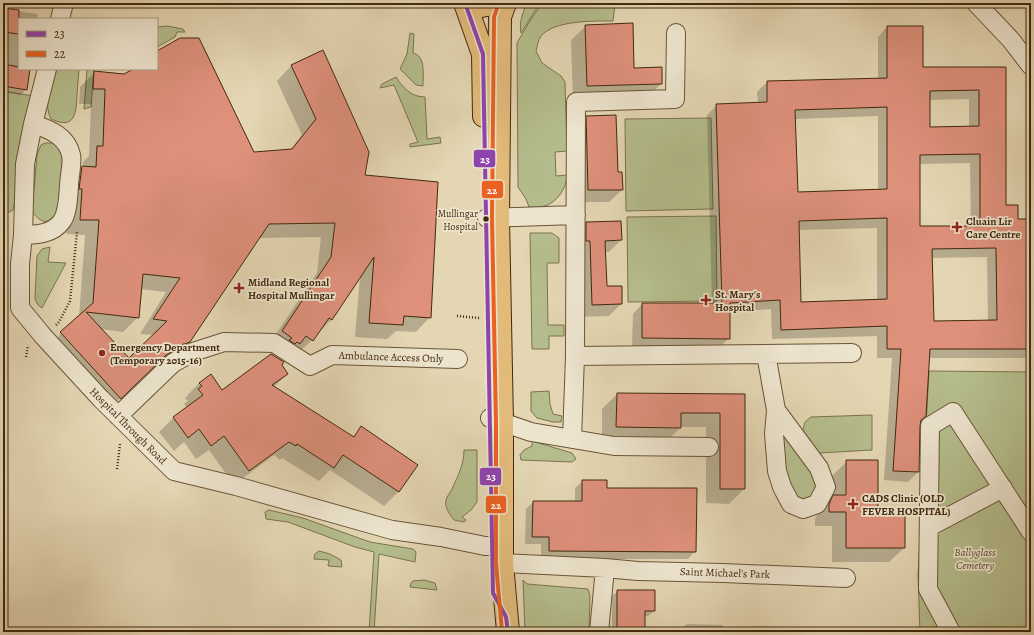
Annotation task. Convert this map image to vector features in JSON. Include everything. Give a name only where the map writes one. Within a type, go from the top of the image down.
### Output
[{"type":"main road","points":[[465,3],[483,54],[492,218],[499,551],[507,625]]},
{"type":"main road","points":[[469,3],[481,6],[495,3]]},
{"type":"main road","points":[[492,218],[500,17],[505,3]]},
{"type":"street","points":[[60,18],[64,3]]},
{"type":"street","points":[[978,4],[1011,40],[1031,66]]},
{"type":"street","points":[[572,439],[575,356],[576,102],[675,100],[676,33]]},
{"type":"street","name":"Hospital Through Road","points":[[47,70],[32,124],[25,164],[23,235],[20,264],[20,308],[118,416],[174,471],[236,486],[392,530],[441,537],[485,546],[499,551]]},
{"type":"street","points":[[23,235],[43,234],[61,222],[65,214],[68,194],[71,156],[67,145],[58,135],[48,129],[32,124]]},
{"type":"street","points":[[492,218],[576,215]]},
{"type":"street","name":"Ambulance Access Only","points":[[118,416],[173,363],[193,352],[224,342],[274,343],[310,366],[332,355],[458,359]]},
{"type":"street","points":[[575,356],[852,353]]},
{"type":"street","points":[[766,354],[776,410],[774,434],[777,472],[782,488],[791,504],[803,509],[817,504],[826,487],[819,468],[776,410]]},
{"type":"street","points":[[950,632],[928,589],[930,426],[953,412],[1031,532]]},
{"type":"street","points":[[496,420],[531,432],[614,446],[709,447]]},
{"type":"street","points":[[929,527],[1003,488]]},
{"type":"street","name":"Saint Michael's Park","points":[[499,551],[605,568],[638,571],[846,578]]},
{"type":"street","points":[[599,632],[605,568]]},
{"type":"path","points":[[26,357],[28,346],[44,336],[59,322],[70,301],[77,227],[61,222]]},
{"type":"path","points":[[456,316],[479,318]]},
{"type":"path","points":[[117,469],[120,441],[132,430]]},
{"type":"green space","points":[[528,3],[540,3],[521,33],[520,25],[524,10]]},
{"type":"green space","points":[[542,3],[615,3],[613,21],[575,22],[565,24],[547,31],[539,39],[536,51],[542,63],[561,76],[565,82],[567,151],[555,152],[556,176],[567,175],[567,180],[560,194],[554,201],[543,207],[529,207],[526,199],[518,187],[517,43]]},
{"type":"green space","points":[[167,26],[183,29],[185,32],[177,32],[175,37],[158,46],[158,27]]},
{"type":"green space","points":[[410,33],[414,34],[413,53],[420,58],[423,66],[423,86],[416,85],[400,69],[407,54]]},
{"type":"green space","points":[[55,70],[79,70],[75,114],[70,121],[65,123],[51,119],[48,107],[48,94]]},
{"type":"green space","points":[[87,70],[94,70],[91,107],[84,109]]},
{"type":"green space","points":[[396,77],[412,94],[425,97],[427,139],[440,137],[441,143],[410,147],[410,144],[418,142],[394,85],[380,88],[382,84]]},
{"type":"green space","points":[[3,91],[33,96],[13,210],[3,214]]},
{"type":"green space","points":[[711,118],[713,209],[626,211],[625,119]]},
{"type":"green space","points":[[45,143],[55,143],[63,152],[58,212],[52,219],[42,221],[32,212],[37,155],[41,145]]},
{"type":"green space","points":[[716,216],[717,301],[628,302],[627,217]]},
{"type":"green space","points":[[530,233],[552,233],[559,238],[559,263],[547,263],[548,325],[564,325],[564,336],[549,336],[549,349],[532,349]]},
{"type":"green space","points":[[50,247],[48,262],[66,263],[42,308],[38,305],[35,299],[37,256],[42,249]]},
{"type":"green space","name":"Ballyglass Cemetery","points":[[929,371],[1031,372],[1031,632],[920,632],[918,575]]},
{"type":"green space","points":[[549,391],[550,404],[553,414],[562,416],[561,422],[553,422],[537,418],[531,411],[531,392]]},
{"type":"green space","points":[[872,415],[872,450],[819,453],[802,433],[805,422],[811,417]]},
{"type":"green space","points":[[783,434],[807,462],[815,480],[814,494],[808,499],[797,497],[786,481]]},
{"type":"green space","points":[[532,441],[572,453],[576,459],[572,462],[521,460],[520,455],[524,450],[532,446]]},
{"type":"green space","points":[[464,450],[477,450],[477,502],[471,510],[462,517],[466,520],[464,522],[454,520],[448,511],[446,500],[460,470]]},
{"type":"green space","points":[[269,510],[303,518],[370,542],[413,549],[416,552],[415,562],[379,554],[374,632],[369,632],[374,552],[355,547],[288,522],[266,519],[265,512]]},
{"type":"green space","points":[[319,551],[330,554],[341,560],[342,567],[328,566],[329,560],[314,559],[315,554]]},
{"type":"green space","points":[[424,580],[435,583],[437,590],[410,587],[413,581]]},
{"type":"green space","points":[[523,580],[527,584],[588,589],[590,596],[589,632],[525,632]]},
{"type":"building","points":[[3,8],[19,10],[18,34],[3,32]]},
{"type":"building","points":[[633,23],[634,68],[662,67],[662,84],[587,86],[585,25]]},
{"type":"building","points":[[887,26],[923,26],[923,67],[1006,67],[1006,205],[1018,205],[1018,219],[1030,219],[1031,349],[930,349],[926,416],[921,420],[920,426],[919,472],[893,471],[901,349],[887,349],[887,326],[781,330],[780,300],[730,303],[730,339],[642,338],[642,303],[722,303],[716,104],[767,102],[767,81],[887,78]],"holes":[[[979,90],[979,126],[930,127],[930,91]],[[887,107],[887,189],[798,192],[795,110]],[[980,154],[980,226],[920,226],[920,155]],[[887,218],[887,299],[801,302],[799,221]],[[996,248],[997,320],[934,321],[932,249]]]},
{"type":"building","points":[[180,38],[199,38],[254,152],[292,149],[316,119],[291,65],[323,50],[369,152],[365,175],[438,182],[431,318],[404,316],[403,325],[369,323],[374,257],[332,320],[329,318],[313,341],[306,336],[300,344],[297,342],[295,344],[289,340],[292,338],[282,331],[331,257],[335,223],[269,224],[190,342],[183,344],[181,347],[166,355],[121,399],[60,332],[93,303],[99,220],[80,220],[82,189],[79,189],[82,166],[96,167],[97,146],[103,146],[105,89],[93,89],[94,71],[124,74],[131,70],[158,70],[158,50]],"holes":[[[143,274],[180,278],[153,319],[167,321],[129,358],[86,312],[139,318]]]},
{"type":"building","points":[[3,64],[18,67],[18,70],[30,70],[27,90],[3,86]]},
{"type":"building","points":[[616,115],[618,172],[622,172],[623,190],[588,190],[586,116]]},
{"type":"building","points":[[621,221],[622,240],[605,241],[607,286],[622,286],[622,304],[592,305],[590,241],[586,241],[586,222]]},
{"type":"building","points":[[271,354],[284,362],[282,365],[288,374],[272,385],[354,437],[361,426],[418,465],[399,492],[343,455],[334,468],[297,444],[296,446],[289,442],[249,471],[224,436],[211,446],[199,429],[188,438],[173,417],[203,395],[198,389],[202,386],[199,383],[211,374],[222,390]]},
{"type":"building","points":[[617,393],[745,394],[745,489],[720,489],[720,413],[681,413],[681,428],[616,427]]},
{"type":"building","name":"CADS Clinic (OLD FEVER HOSPITAL)","points":[[846,460],[878,460],[878,514],[905,514],[905,548],[846,548],[846,512],[829,512],[829,504],[833,495],[846,495]]},
{"type":"building","points":[[582,480],[607,480],[607,488],[697,488],[696,552],[549,551],[549,537],[532,537],[533,501],[582,501]]},
{"type":"building","points":[[617,590],[655,590],[655,611],[645,611],[645,632],[617,632]]},
{"type":"transit line","name":"23","points":[[465,3],[483,54],[493,593],[506,617],[508,632]]},
{"type":"transit line","name":"22","points":[[499,3],[494,17],[492,218],[496,422],[496,563],[502,632]]},
{"type":"place","name":"Mullingar Hospital","points":[[486,219]]},
{"type":"place","name":"Cluain Lir Care Centre","points":[[957,227]]},
{"type":"place","name":"Midland Regional Hospital Mullingar","points":[[239,288]]},
{"type":"place","name":"St. Mary's Hospital","points":[[706,300]]},
{"type":"place","name":"Emergency Department (Temporary 2015-16)","points":[[102,353]]},
{"type":"place","name":"CADS Clinic (OLD FEVER HOSPITAL)","points":[[853,504]]}]
